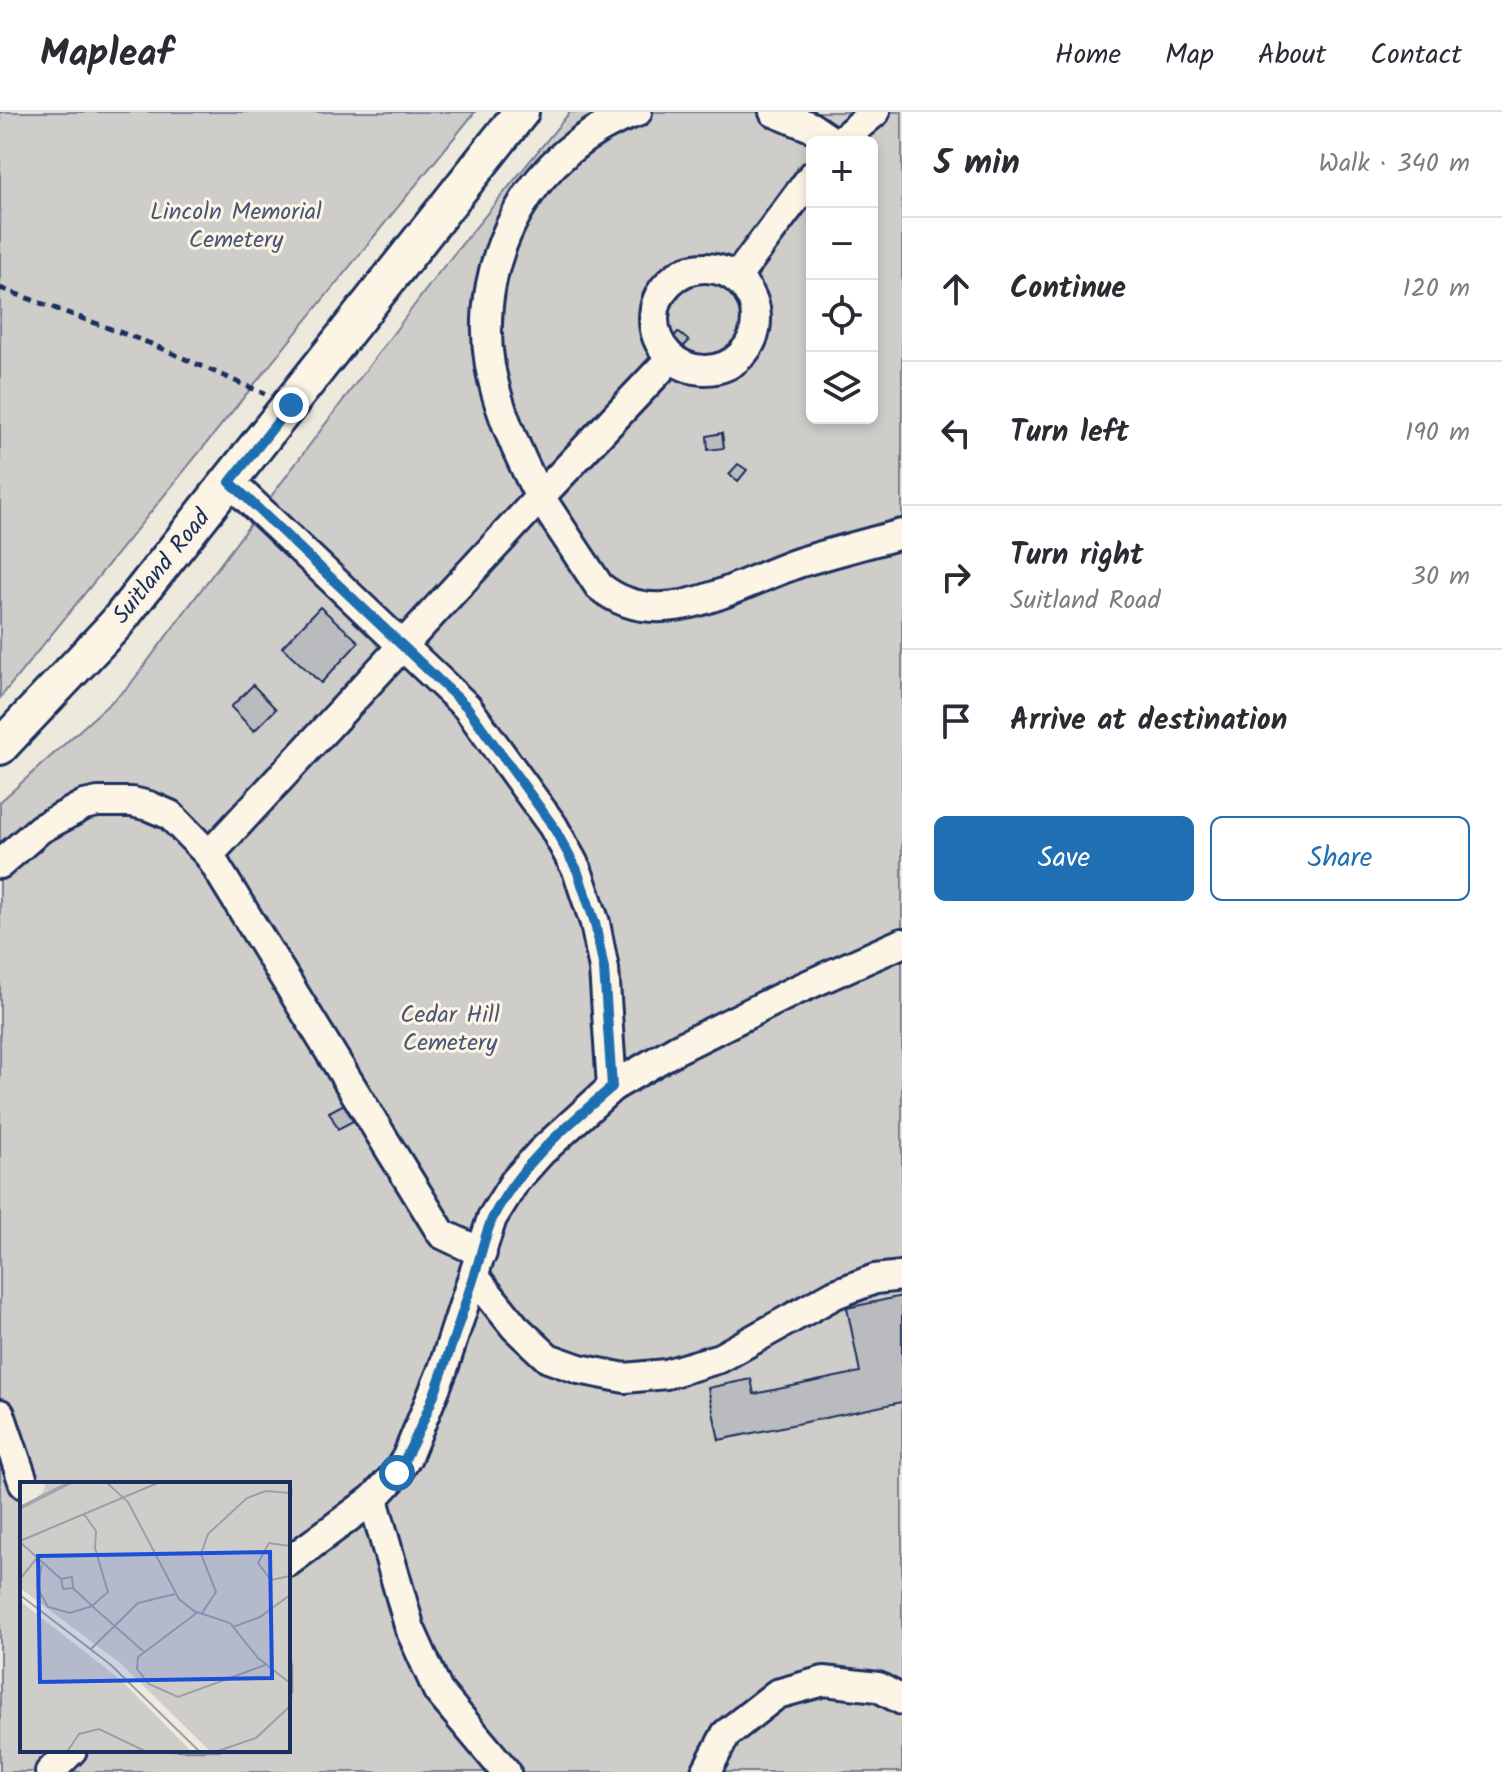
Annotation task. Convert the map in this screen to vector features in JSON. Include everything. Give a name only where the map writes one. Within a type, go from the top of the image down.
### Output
[{"type":"main road","name":"Suitland Road","points":[[0,747],[115,625],[521,112]]},
{"type":"lane","points":[[637,112],[579,141],[539,179],[509,225],[493,276],[490,363],[497,393],[523,465],[540,497],[599,586],[611,596],[637,607],[680,606],[800,563],[902,534]]},
{"type":"lane","points":[[774,112],[826,136]]},
{"type":"lane","points":[[844,136],[875,112]]},
{"type":"lane","points":[[736,278],[806,184]]},
{"type":"lane","points":[[698,268],[723,271],[746,287],[756,312],[756,326],[745,351],[734,361],[708,370],[694,369],[671,358],[660,343],[654,327],[655,307],[661,292],[672,279],[698,268]]},
{"type":"lane","points":[[209,855],[671,358]]},
{"type":"lane","points":[[230,482],[467,707],[553,826],[577,870],[595,923],[604,969],[612,1087]]},
{"type":"lane","points":[[0,864],[40,829],[84,805],[132,802],[170,815],[209,855],[442,1234],[478,1264],[515,1327],[548,1358],[579,1369],[625,1378],[666,1374],[720,1358],[835,1294],[875,1279],[902,1276]]},
{"type":"lane","points":[[290,1561],[373,1499],[397,1473],[407,1457],[443,1369],[492,1218],[515,1181],[575,1119],[612,1087],[689,1043],[902,943]]},
{"type":"lane","points":[[0,1414],[23,1482]]},
{"type":"lane","points":[[373,1499],[410,1629],[438,1691],[506,1772]]},
{"type":"lane","points":[[706,1772],[726,1734],[777,1694],[824,1681],[878,1687],[902,1700]]},
{"type":"lane","points":[[50,1772],[70,1752]]},
{"type":"path","points":[[0,288],[149,343],[291,405]]},
{"type":"green space","name":"Lincoln Memorial Cemetery","points":[[0,112],[475,112],[0,698]]},
{"type":"green space","name":"Cedar Hill Cemetery","points":[[570,112],[902,112],[902,1772],[0,1772],[0,802],[129,686],[440,271]]},
{"type":"building","points":[[678,332],[689,341],[678,352],[668,343]]},
{"type":"building","points":[[722,433],[724,448],[708,450],[707,436]]},
{"type":"building","points":[[738,464],[747,470],[738,481],[729,474]]},
{"type":"building","points":[[320,607],[359,642],[321,683],[282,647]]},
{"type":"building","points":[[253,685],[276,709],[254,731],[231,707]]},
{"type":"building","points":[[344,1104],[353,1121],[338,1129],[329,1112]]},
{"type":"building","points":[[902,1296],[902,1402],[719,1440],[708,1388],[751,1379],[754,1394],[860,1372],[847,1308]]},
{"type":"route","points":[[291,405],[230,482],[467,707],[553,826],[577,870],[595,923],[604,969],[612,1087],[541,1152],[515,1181],[492,1218],[443,1369],[407,1457],[397,1473]]}]
